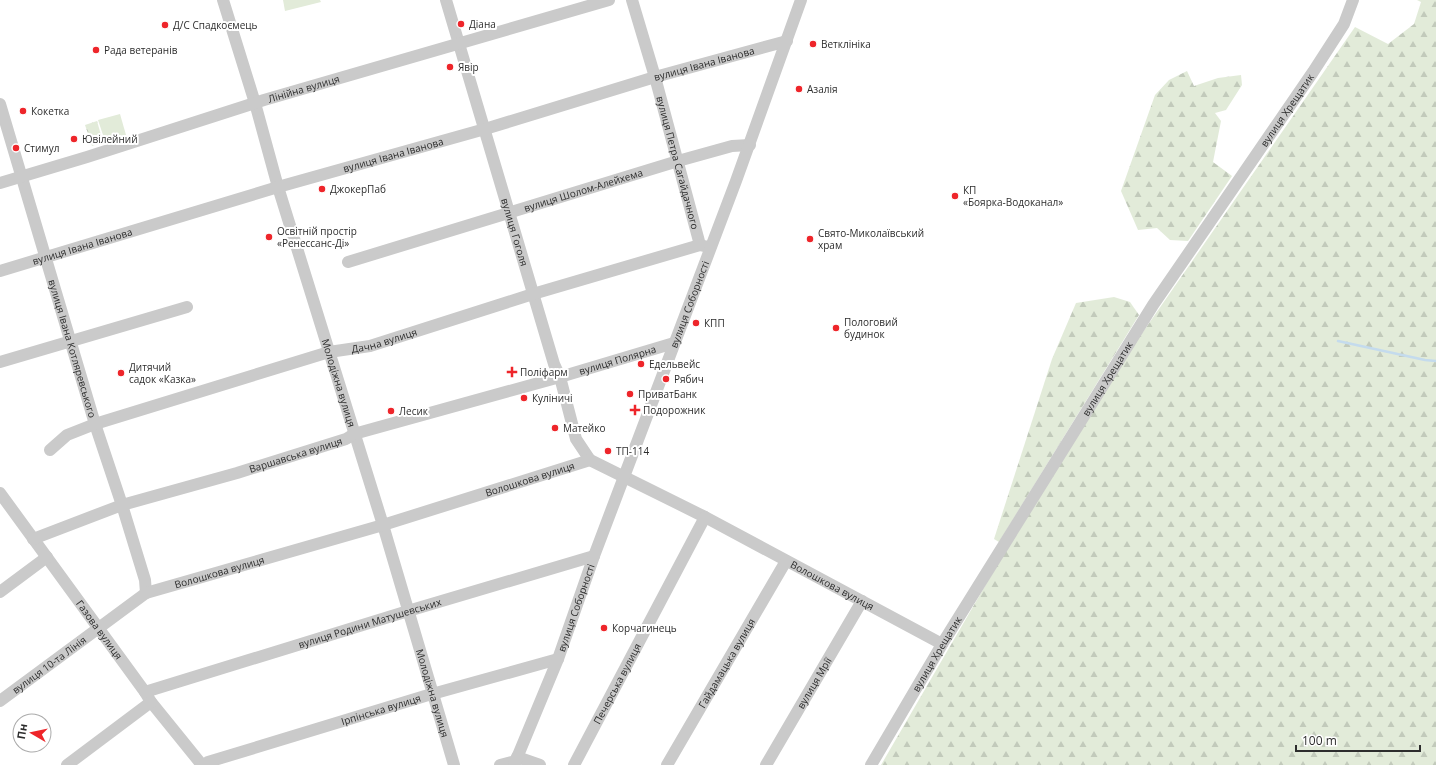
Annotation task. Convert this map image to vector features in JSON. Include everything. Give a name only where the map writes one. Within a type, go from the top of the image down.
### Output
[{"type":"street","name":"Молодіжна вулиця","points":[[223,0],[255,104],[278,187],[383,526],[454,765]]},
{"type":"street","name":"вулиця Гоголя","points":[[446,0],[554,364],[560,377],[576,439],[590,460]]},
{"type":"street","name":"Лінійна вулиця","points":[[0,183],[255,104],[609,0]]},
{"type":"street","name":"вулиця Петра Сагайдачного","points":[[632,0],[678,161],[706,247]]},
{"type":"street","name":"вулиця Соборності","points":[[516,761],[558,659],[594,556],[702,268],[706,247],[750,145],[801,0]]},
{"type":"street","name":"вулиця Хрещатик","points":[[871,765],[942,644],[1152,305],[1284,116],[1344,24],[1353,0]]},
{"type":"street","name":"вулиця Івана Іванова","points":[[0,272],[278,187],[485,129],[655,77],[787,41]]},
{"type":"street","name":"вулиця Івана Котляревського","points":[[0,104],[95,424],[145,580],[146,593]]},
{"type":"street","name":"вулиця Шолом-Алейхема","points":[[348,262],[678,161],[732,146],[750,145]]},
{"type":"street","name":"Дачна вулиця","points":[[50,450],[67,435],[95,424],[329,352],[370,346],[533,294],[706,247]]},
{"type":"street","points":[[0,362],[187,307]]},
{"type":"street","name":"вулиця Полярна","points":[[560,377],[674,343]]},
{"type":"street","name":"Варшавська вулиця","points":[[33,539],[122,505],[237,473],[346,439],[354,434],[560,377]]},
{"type":"street","name":"Волошкова вулиця","points":[[98,628],[146,593],[383,526],[590,460],[625,476],[705,517],[942,644]]},
{"type":"street","name":"Газова вулиця","points":[[0,493],[148,697],[202,765]]},
{"type":"street","name":"Печерська вулиця","points":[[574,765],[705,517]]},
{"type":"street","name":"вулиця Родини Матушевських","points":[[67,765],[148,697],[408,610],[594,556]]},
{"type":"street","points":[[0,592],[47,557]]},
{"type":"street","name":"Гайдамацька вулиця","points":[[667,765],[786,561]]},
{"type":"street","name":"вулиця Мрії","points":[[766,765],[862,601]]},
{"type":"street","name":"вулиця 10-та Лінія","points":[[0,701],[98,628]]},
{"type":"street","name":"Ірпінська вулиця","points":[[205,765],[208,762],[433,694],[558,659]]},
{"type":"street","points":[[500,765],[516,761],[540,765]]},
{"type":"green space","points":[[283,0],[320,0],[321,2],[285,11]]},
{"type":"green space","points":[[1417,0],[1436,0],[1436,765],[881,765],[1081,421],[1355,27],[1388,44],[1414,24],[1421,2]]},
{"type":"green space","points":[[1187,71],[1194,86],[1218,78],[1241,75],[1242,85],[1226,110],[1215,113],[1221,121],[1213,162],[1232,176],[1188,241],[1170,240],[1157,228],[1138,230],[1121,191],[1155,95],[1169,80]]},
{"type":"green space","points":[[120,114],[126,135],[105,141],[98,120]]},
{"type":"green space","points":[[97,121],[103,142],[92,146],[85,125]]},
{"type":"green space","points":[[1114,297],[1130,302],[1139,315],[999,542],[994,539],[1052,359],[1076,303]]},
{"type":"waterway","points":[[1338,341],[1425,360],[1436,361]]},
{"type":"place","name":"Діана","points":[[461,24]]},
{"type":"place","name":"Д/С Спадкоємець","points":[[165,25]]},
{"type":"place","name":"Ветклініка","points":[[813,44]]},
{"type":"place","name":"Рада ветеранів","points":[[96,50]]},
{"type":"place","name":"Явір","points":[[450,67]]},
{"type":"place","name":"Азалія","points":[[799,89]]},
{"type":"place","name":"Кокетка","points":[[23,111]]},
{"type":"place","name":"Ювілейний","points":[[74,139]]},
{"type":"place","name":"Стимул","points":[[16,148]]},
{"type":"place","name":"ДжокерПаб","points":[[322,189]]},
{"type":"place","name":"КП «Боярка-Водоканал»","points":[[955,196]]},
{"type":"place","name":"Освітній простір «Ренессанс-Ді»","points":[[269,237]]},
{"type":"place","name":"Свято-Миколаївський храм","points":[[810,239]]},
{"type":"place","name":"КПП","points":[[696,323]]},
{"type":"place","name":"Пологовий будинок","points":[[836,328]]},
{"type":"place","name":"Едельвейс","points":[[641,364]]},
{"type":"place","name":"Поліфарм","points":[[512,372]]},
{"type":"place","name":"Дитячий садок «Казка»","points":[[121,373]]},
{"type":"place","name":"Рябич","points":[[666,379]]},
{"type":"place","name":"ПриватБанк","points":[[630,394]]},
{"type":"place","name":"Куліничі","points":[[524,398]]},
{"type":"place","name":"Подорожник","points":[[635,410]]},
{"type":"place","name":"Лесик","points":[[391,411]]},
{"type":"place","name":"Матейко","points":[[555,428]]},
{"type":"place","name":"ТП-114","points":[[608,451]]},
{"type":"place","name":"Корчагинець","points":[[604,628]]}]
